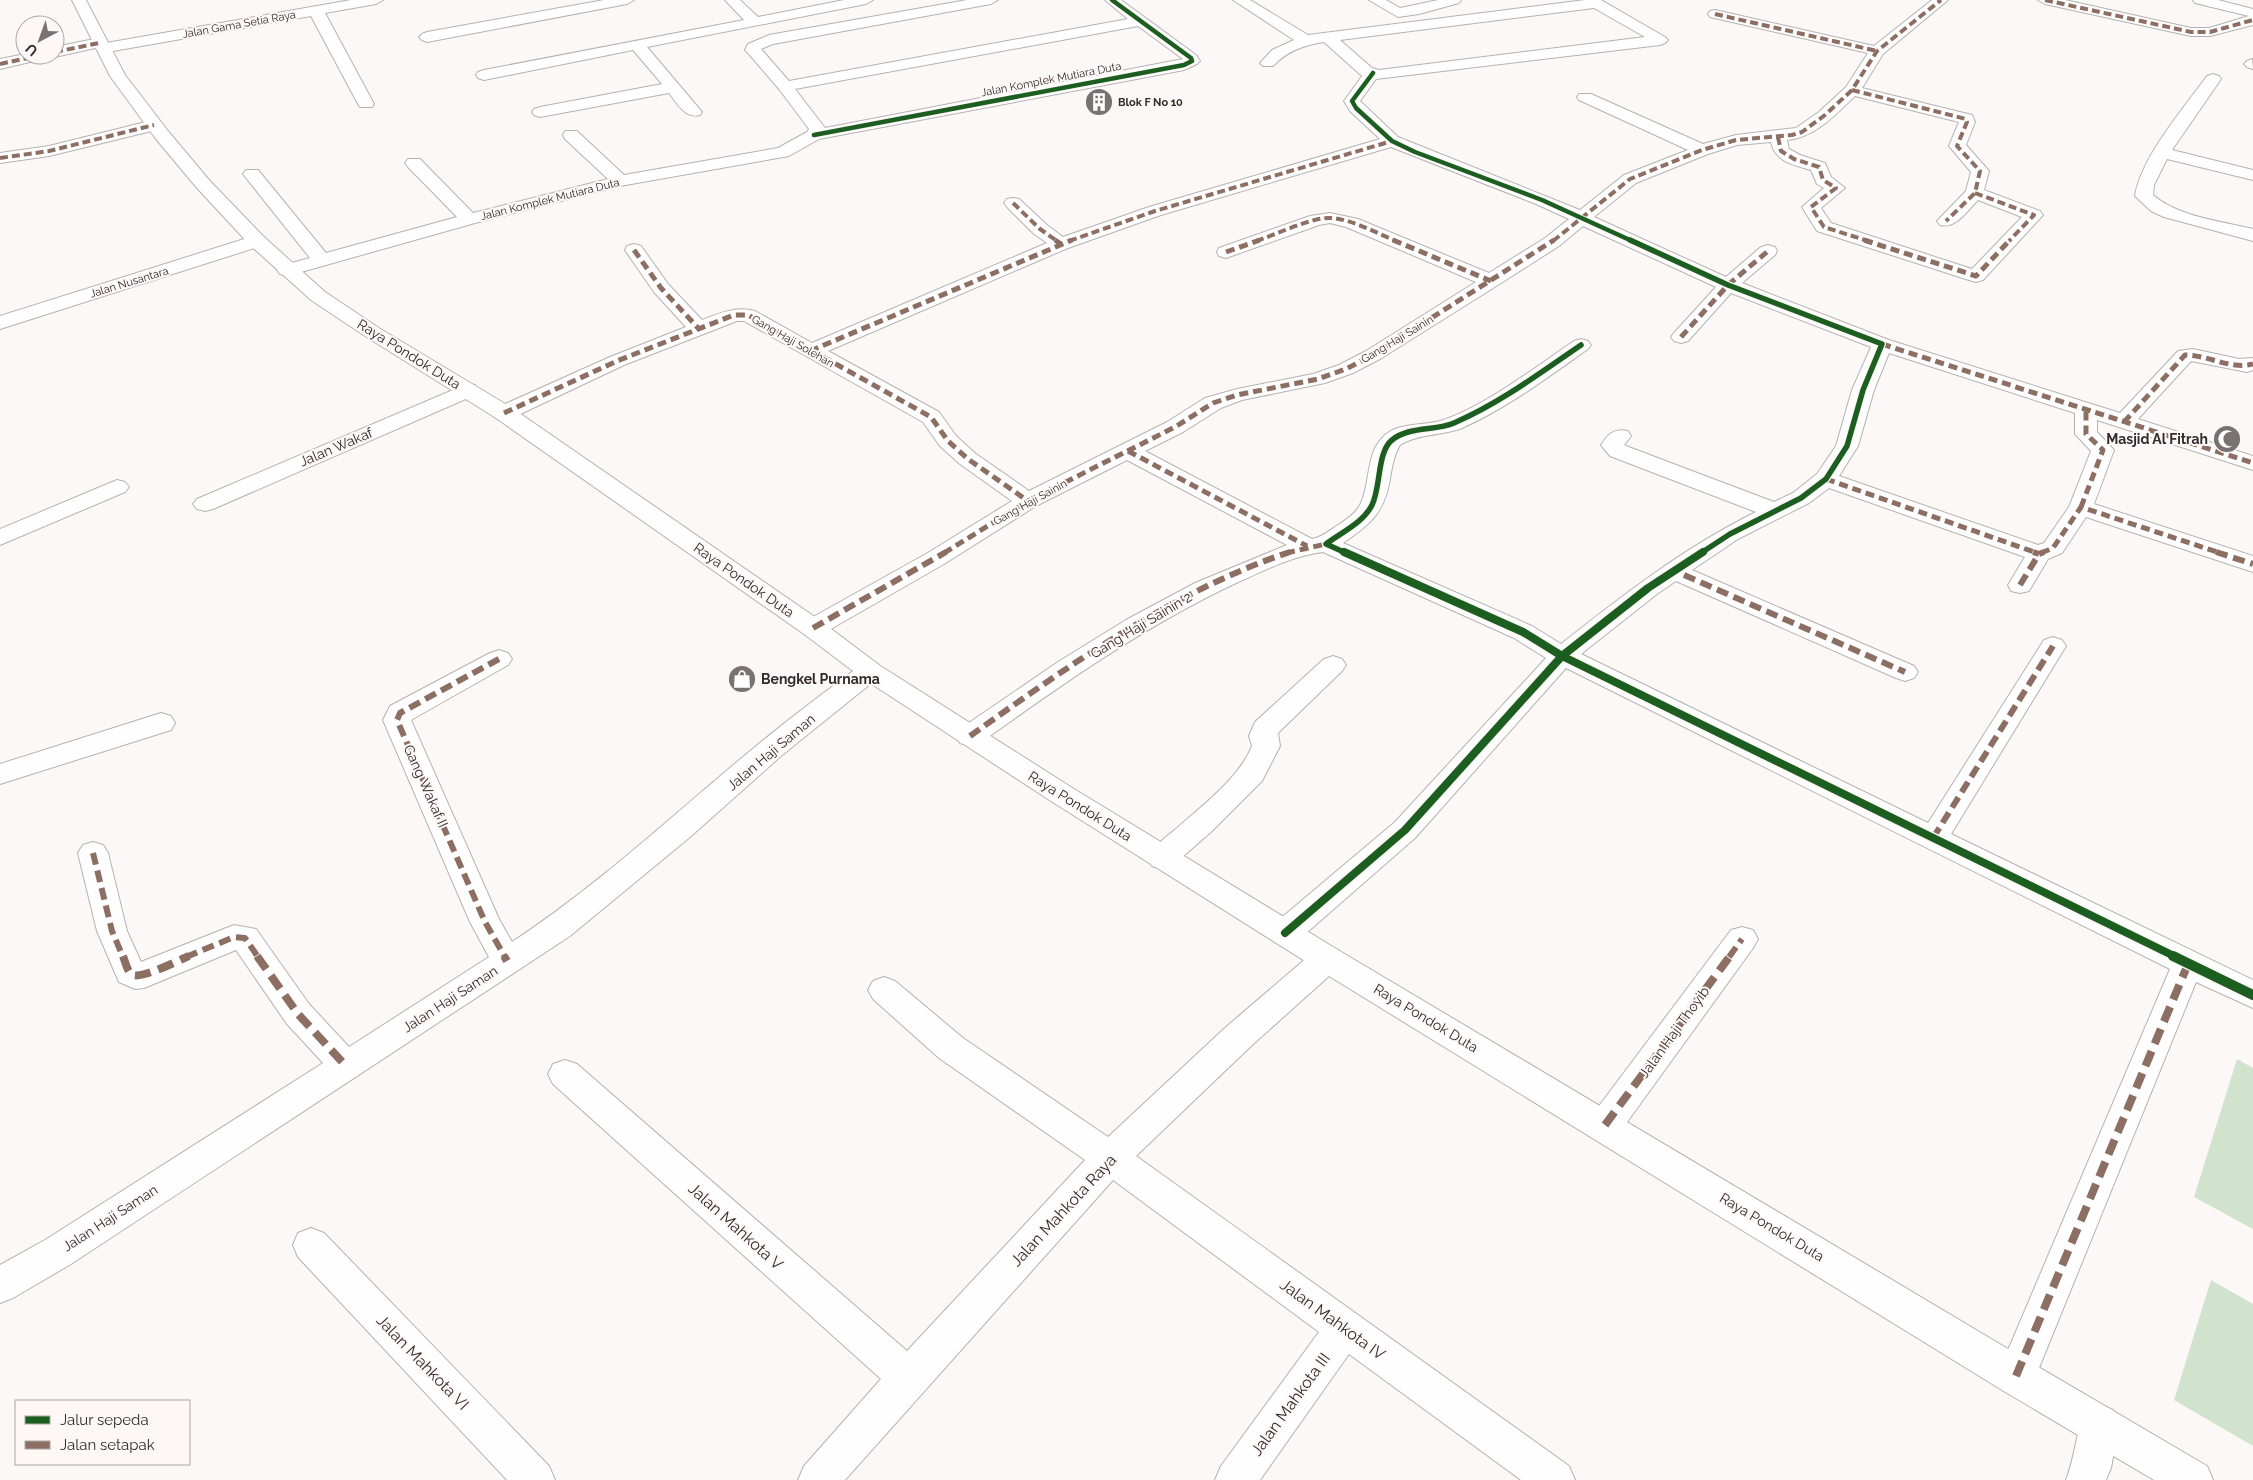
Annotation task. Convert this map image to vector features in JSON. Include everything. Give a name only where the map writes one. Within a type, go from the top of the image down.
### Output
[{"type":"street","name":"Raya Pondok Duta","points":[[79,0],[118,76],[154,125],[203,184],[257,241],[318,296],[356,322],[504,413],[813,628],[870,671],[1162,858],[2016,1376],[2193,1480]]},
{"type":"street","name":"Jalan Gama Setia Raya","points":[[65,51],[376,0]]},
{"type":"street","points":[[428,37],[627,0]]},
{"type":"street","points":[[732,0],[755,22]]},
{"type":"street","points":[[484,75],[866,0]]},
{"type":"street","points":[[805,142],[817,129],[785,86],[753,50],[753,47],[769,40],[991,0]]},
{"type":"street","name":"Jalan Komplek Mutiara Duta","points":[[287,270],[469,219],[620,181],[783,152],[805,142],[1184,65],[1192,61],[1191,58],[1112,0]]},
{"type":"street","points":[[1240,0],[1305,40]]},
{"type":"street","points":[[1376,0],[1398,13],[1419,10],[1454,0]]},
{"type":"street","name":"Gang Haji Sainin","points":[[813,628],[935,559],[1028,501],[1174,427],[1213,403],[1237,395],[1318,379],[1346,369],[1552,242],[1630,179],[1702,150],[1736,140],[1778,137],[1802,132],[1825,115],[1852,90],[1877,51],[1941,0]]},
{"type":"street","points":[[2045,0],[2192,32],[2210,32],[2253,20]]},
{"type":"street","points":[[2200,0],[2253,13]]},
{"type":"street","points":[[1268,62],[1277,53],[1305,40],[1326,36],[1596,3],[1660,40],[1517,59],[1373,74],[1367,72],[1326,36]]},
{"type":"street","points":[[316,11],[366,104]]},
{"type":"street","points":[[1715,14],[1877,51]]},
{"type":"street","points":[[785,86],[1140,21]]},
{"type":"street","points":[[637,45],[694,112]]},
{"type":"street","points":[[0,64],[15,61]]},
{"type":"street","points":[[1373,74],[1357,92],[1352,101],[1356,108],[1392,141],[1415,152],[1542,200],[1621,238],[1728,285],[1882,344],[2253,463]]},
{"type":"street","points":[[2213,79],[2161,153],[2143,188],[2144,196],[2149,202],[2170,213],[2253,235]]},
{"type":"street","points":[[540,112],[673,87]]},
{"type":"street","points":[[1852,90],[1966,119],[1967,122],[1957,146],[1980,171],[1975,193],[1946,221]]},
{"type":"street","points":[[1585,97],[1702,150]]},
{"type":"street","points":[[0,158],[49,150],[154,125]]},
{"type":"street","points":[[571,135],[620,181]]},
{"type":"street","points":[[1778,137],[1781,150],[1794,159],[1819,167],[1823,180],[1836,188],[1811,207],[1824,227],[1976,276],[2034,215],[1975,193]]},
{"type":"street","points":[[810,351],[1061,244],[1155,211],[1392,141]]},
{"type":"street","points":[[2161,153],[2253,174]]},
{"type":"street","points":[[414,163],[469,219]]},
{"type":"street","points":[[252,174],[322,260]]},
{"type":"street","points":[[1013,203],[1040,229],[1061,244]]},
{"type":"street","points":[[1226,252],[1292,227],[1330,218],[1352,223],[1491,281]]},
{"type":"street","name":"Jalan Nusantara","points":[[0,323],[257,241]]},
{"type":"street","points":[[634,250],[661,288],[699,329]]},
{"type":"street","points":[[1681,337],[1728,285],[1768,251]]},
{"type":"street","name":"Gang Haji Solehan","points":[[504,413],[617,361],[734,315],[748,315],[931,418],[948,441],[968,459],[1028,501]]},
{"type":"street","name":"Gang Haji Sainin 2","points":[[970,736],[1024,697],[1152,615],[1200,590],[1276,556],[1316,545],[1364,517],[1373,504],[1384,462],[1384,450],[1391,440],[1413,432],[1447,426],[1458,422],[1510,393],[1581,344]]},
{"type":"street","points":[[1285,933],[1404,830],[1562,656],[1648,588],[1730,534],[1814,490],[1826,479],[1847,446],[1863,390],[1882,344]]},
{"type":"street","points":[[2124,422],[2185,355],[2198,354],[2237,365],[2249,366],[2253,364]]},
{"type":"street","name":"Jalan Wakaf","points":[[205,504],[467,390]]},
{"type":"street","points":[[2020,585],[2039,554],[2053,548],[2081,507],[2103,450],[2086,434],[2086,409]]},
{"type":"street","points":[[1620,436],[1612,445],[1618,451],[1775,512]]},
{"type":"street","points":[[1128,451],[1316,545],[1523,632],[1562,656],[2253,995]]},
{"type":"street","points":[[1826,479],[2039,554]]},
{"type":"street","points":[[0,538],[117,488]]},
{"type":"street","points":[[2081,507],[2253,564]]},
{"type":"street","points":[[1674,571],[1905,672]]},
{"type":"street","points":[[1933,838],[2053,646]]},
{"type":"street","name":"Gang Wakaf II","points":[[499,660],[400,713],[397,720],[485,922],[507,961]]},
{"type":"street","points":[[1162,858],[1242,785],[1264,754],[1266,746],[1263,736],[1265,729],[1333,665]]},
{"type":"street","name":"Jalan Haji Saman","points":[[0,1285],[58,1252],[559,927],[694,817],[771,750],[870,671]]},
{"type":"street","points":[[0,774],[161,723]]},
{"type":"street","points":[[93,852],[112,931],[130,973],[135,976],[144,975],[234,937],[245,938],[298,1014],[346,1066]]},
{"type":"street","name":"Jalan Haji Thoyib","points":[[1605,1125],[1742,939]]},
{"type":"street","name":"Jalan Mahkota Raya","points":[[818,1480],[908,1378],[1110,1158],[1238,1037],[1328,959]]},
{"type":"street","points":[[2016,1376],[2188,964]]},
{"type":"street","name":"Jalan Mahkota IV","points":[[884,990],[951,1048],[1110,1158],[1555,1480]]},
{"type":"street","name":"Jalan Mahkota V","points":[[565,1074],[908,1378]]},
{"type":"street","name":"Jalan Mahkota VI","points":[[311,1245],[535,1480]]},
{"type":"street","name":"Jalan Mahkota III","points":[[1235,1480],[1345,1328]]},
{"type":"street","points":[[2086,1480],[2092,1468],[2099,1424]]},
{"type":"green space","points":[[2237,1059],[2253,1068],[2253,1229],[2194,1197]]},
{"type":"green space","points":[[2211,1280],[2253,1304],[2253,1446],[2174,1400]]},
{"type":"marked path","points":[[813,628],[935,559],[1028,501],[1175,427],[1213,403],[1237,395],[1318,379],[1346,369],[1373,355],[1552,242],[1630,179],[1702,150],[1736,140],[1792,135],[1802,132],[1825,115],[1852,90],[1877,51],[1941,0]]},
{"type":"marked path","points":[[2045,0],[2191,32],[2210,32],[2253,20]]},
{"type":"marked path","points":[[1715,14],[1877,51]]},
{"type":"marked path","points":[[65,50],[99,43]]},
{"type":"marked path","points":[[0,64],[15,61]]},
{"type":"marked path","points":[[1852,90],[1966,119],[1967,122],[1957,146],[1980,171],[1975,193],[1946,221]]},
{"type":"marked path","points":[[0,158],[49,151],[154,125]]},
{"type":"marked path","points":[[1778,137],[1781,151],[1794,159],[1819,167],[1823,180],[1836,188],[1811,207],[1824,227],[1976,276],[2034,215],[1975,193]]},
{"type":"marked path","points":[[810,351],[1061,244],[1155,211],[1392,141]]},
{"type":"marked path","points":[[1013,203],[1040,229],[1061,244]]},
{"type":"marked path","points":[[1226,252],[1316,220],[1330,218],[1352,223],[1491,281]]},
{"type":"marked path","points":[[634,250],[661,288],[699,329]]},
{"type":"marked path","points":[[1681,337],[1728,285],[1768,251]]},
{"type":"marked path","points":[[504,413],[617,361],[734,315],[748,315],[931,417],[948,441],[968,459],[1028,501]]},
{"type":"marked path","points":[[1882,344],[2253,463]]},
{"type":"marked path","points":[[2124,422],[2185,355],[2202,356],[2239,366],[2253,364]]},
{"type":"marked path","points":[[2081,507],[2103,450],[2086,434],[2086,409]]},
{"type":"marked path","points":[[1128,451],[1307,546]]},
{"type":"marked path","points":[[1826,479],[2039,554]]},
{"type":"marked path","points":[[2020,585],[2039,554],[2053,548],[2081,507],[2253,564]]},
{"type":"marked path","points":[[970,736],[1068,668],[1169,607],[1271,559],[1303,548],[1326,544]]},
{"type":"marked path","points":[[1684,575],[1905,672]]},
{"type":"marked path","points":[[1933,838],[2053,646]]},
{"type":"marked path","points":[[499,659],[400,713],[397,720],[485,922],[507,961]]},
{"type":"marked path","points":[[93,853],[112,931],[130,973],[135,976],[144,975],[234,937],[245,938],[298,1014],[346,1066]]},
{"type":"marked path","points":[[1605,1125],[1742,939]]},
{"type":"marked path","points":[[2016,1376],[2188,964]]},
{"type":"cycle path","points":[[814,135],[1184,65],[1192,61],[1191,58],[1112,0]]},
{"type":"cycle path","points":[[1285,933],[1405,830],[1562,656],[1648,588],[1730,534],[1801,498],[1826,479],[1847,446],[1863,390],[1882,344],[1728,285],[1542,200],[1415,152],[1392,141],[1356,108],[1352,101],[1373,73]]},
{"type":"cycle path","points":[[1581,345],[1519,387],[1471,415],[1447,426],[1406,433],[1392,440],[1385,452],[1372,505],[1363,517],[1326,544],[1523,632],[1562,656],[2253,995]]},
{"type":"place","name":"Blok F No 10","points":[[1099,102]]},
{"type":"place","name":"Masjid Al Fitrah","points":[[2227,439]]},
{"type":"place","name":"Bengkel Purnama","points":[[742,679]]}]
